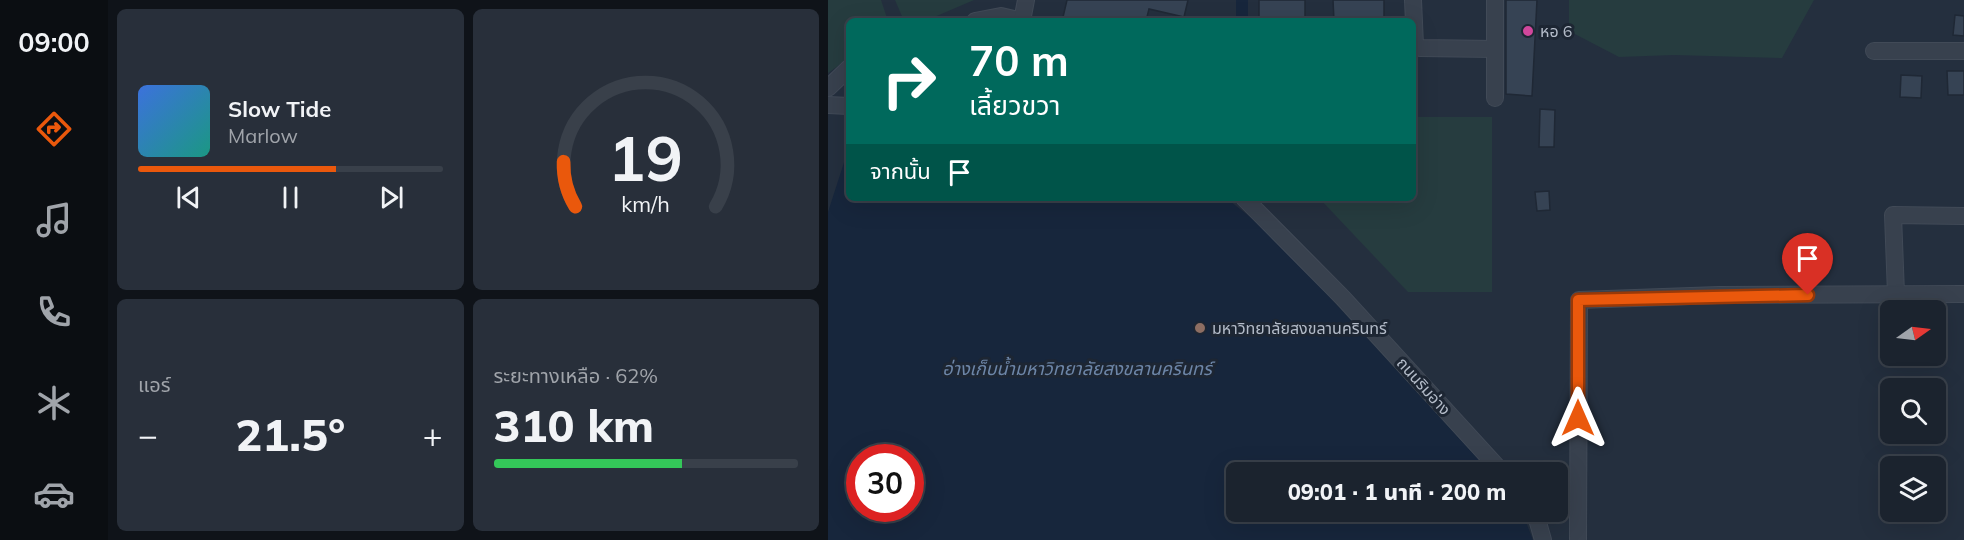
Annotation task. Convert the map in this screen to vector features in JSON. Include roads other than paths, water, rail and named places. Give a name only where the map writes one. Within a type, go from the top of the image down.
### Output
[{"type":"street","points":[[1023,18],[1026,0]]},
{"type":"street","points":[[1413,0],[1413,18]]},
{"type":"street","points":[[1495,0],[1495,98]]},
{"type":"street","points":[[991,18],[1001,16],[1009,18]]},
{"type":"street","points":[[1416,46],[1420,48],[1495,49]]},
{"type":"street","points":[[1875,51],[1964,51]]},
{"type":"street","points":[[828,88],[846,71]]},
{"type":"street","name":"ถนนริมอ่าง","points":[[1247,201],[1343,298],[1493,462]]},
{"type":"street","points":[[1896,294],[1893,215],[1964,216]]},
{"type":"street","points":[[1578,540],[1578,300],[1964,294]]},
{"type":"street","points":[[1538,522],[1543,540]]},
{"type":"water","name":"อ่างเก็บน้ำมหาวิทยาลัยสงขลานครินทร์","points":[[846,156],[846,201],[1230,201],[1254,220],[1311,277],[1481,462],[1226,462],[1226,522],[1526,522],[1533,540],[828,540],[828,212]]},
{"type":"waterway","points":[[1242,0],[1242,18]]},
{"type":"place","name":"หอ 6","points":[[1528,31]]},
{"type":"place","name":"มหาวิทยาลัยสงขลานครินทร์","points":[[1200,328]]}]
